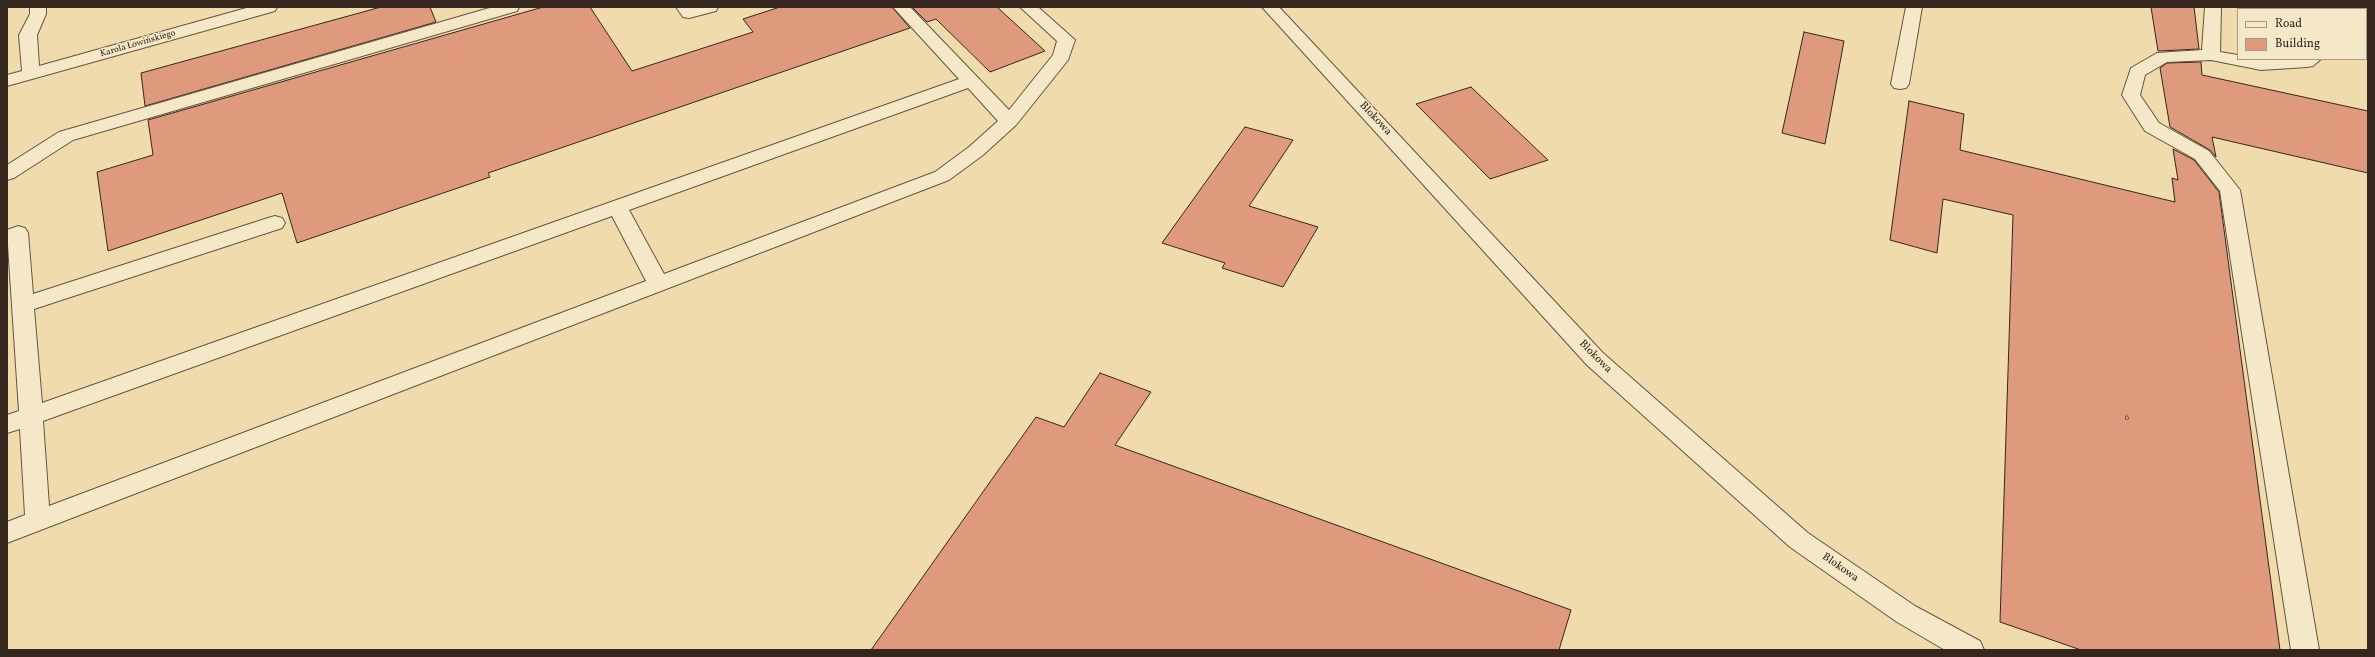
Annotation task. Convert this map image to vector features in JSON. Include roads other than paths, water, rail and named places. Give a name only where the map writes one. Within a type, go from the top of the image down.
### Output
[{"type":"street","points":[[31,74],[28,35],[38,14],[38,7]]},
{"type":"street","name":"Karola Łowińskiego","points":[[7,81],[269,7]]},
{"type":"street","points":[[7,174],[66,136],[512,7]]},
{"type":"street","points":[[684,7],[689,13],[710,7]]},
{"type":"street","points":[[901,7],[1009,121]]},
{"type":"street","points":[[7,534],[942,176],[976,151],[1009,121],[1062,56],[1066,40],[1028,7]]},
{"type":"street","name":"Blokowa","points":[[1270,7],[1595,360],[1800,540],[1906,614],[1970,650]]},
{"type":"street","points":[[1900,84],[1914,7]]},
{"type":"street","points":[[2211,55],[2213,7]]},
{"type":"street","points":[[2305,650],[2230,190],[2202,155],[2152,127],[2131,95],[2137,72],[2163,57],[2211,55],[2261,65],[2307,62],[2310,60]]},
{"type":"street","points":[[7,424],[971,81]]},
{"type":"street","points":[[618,207],[658,285]]},
{"type":"street","points":[[22,305],[275,223]]},
{"type":"street","points":[[11,232],[22,305],[38,522]]}]
